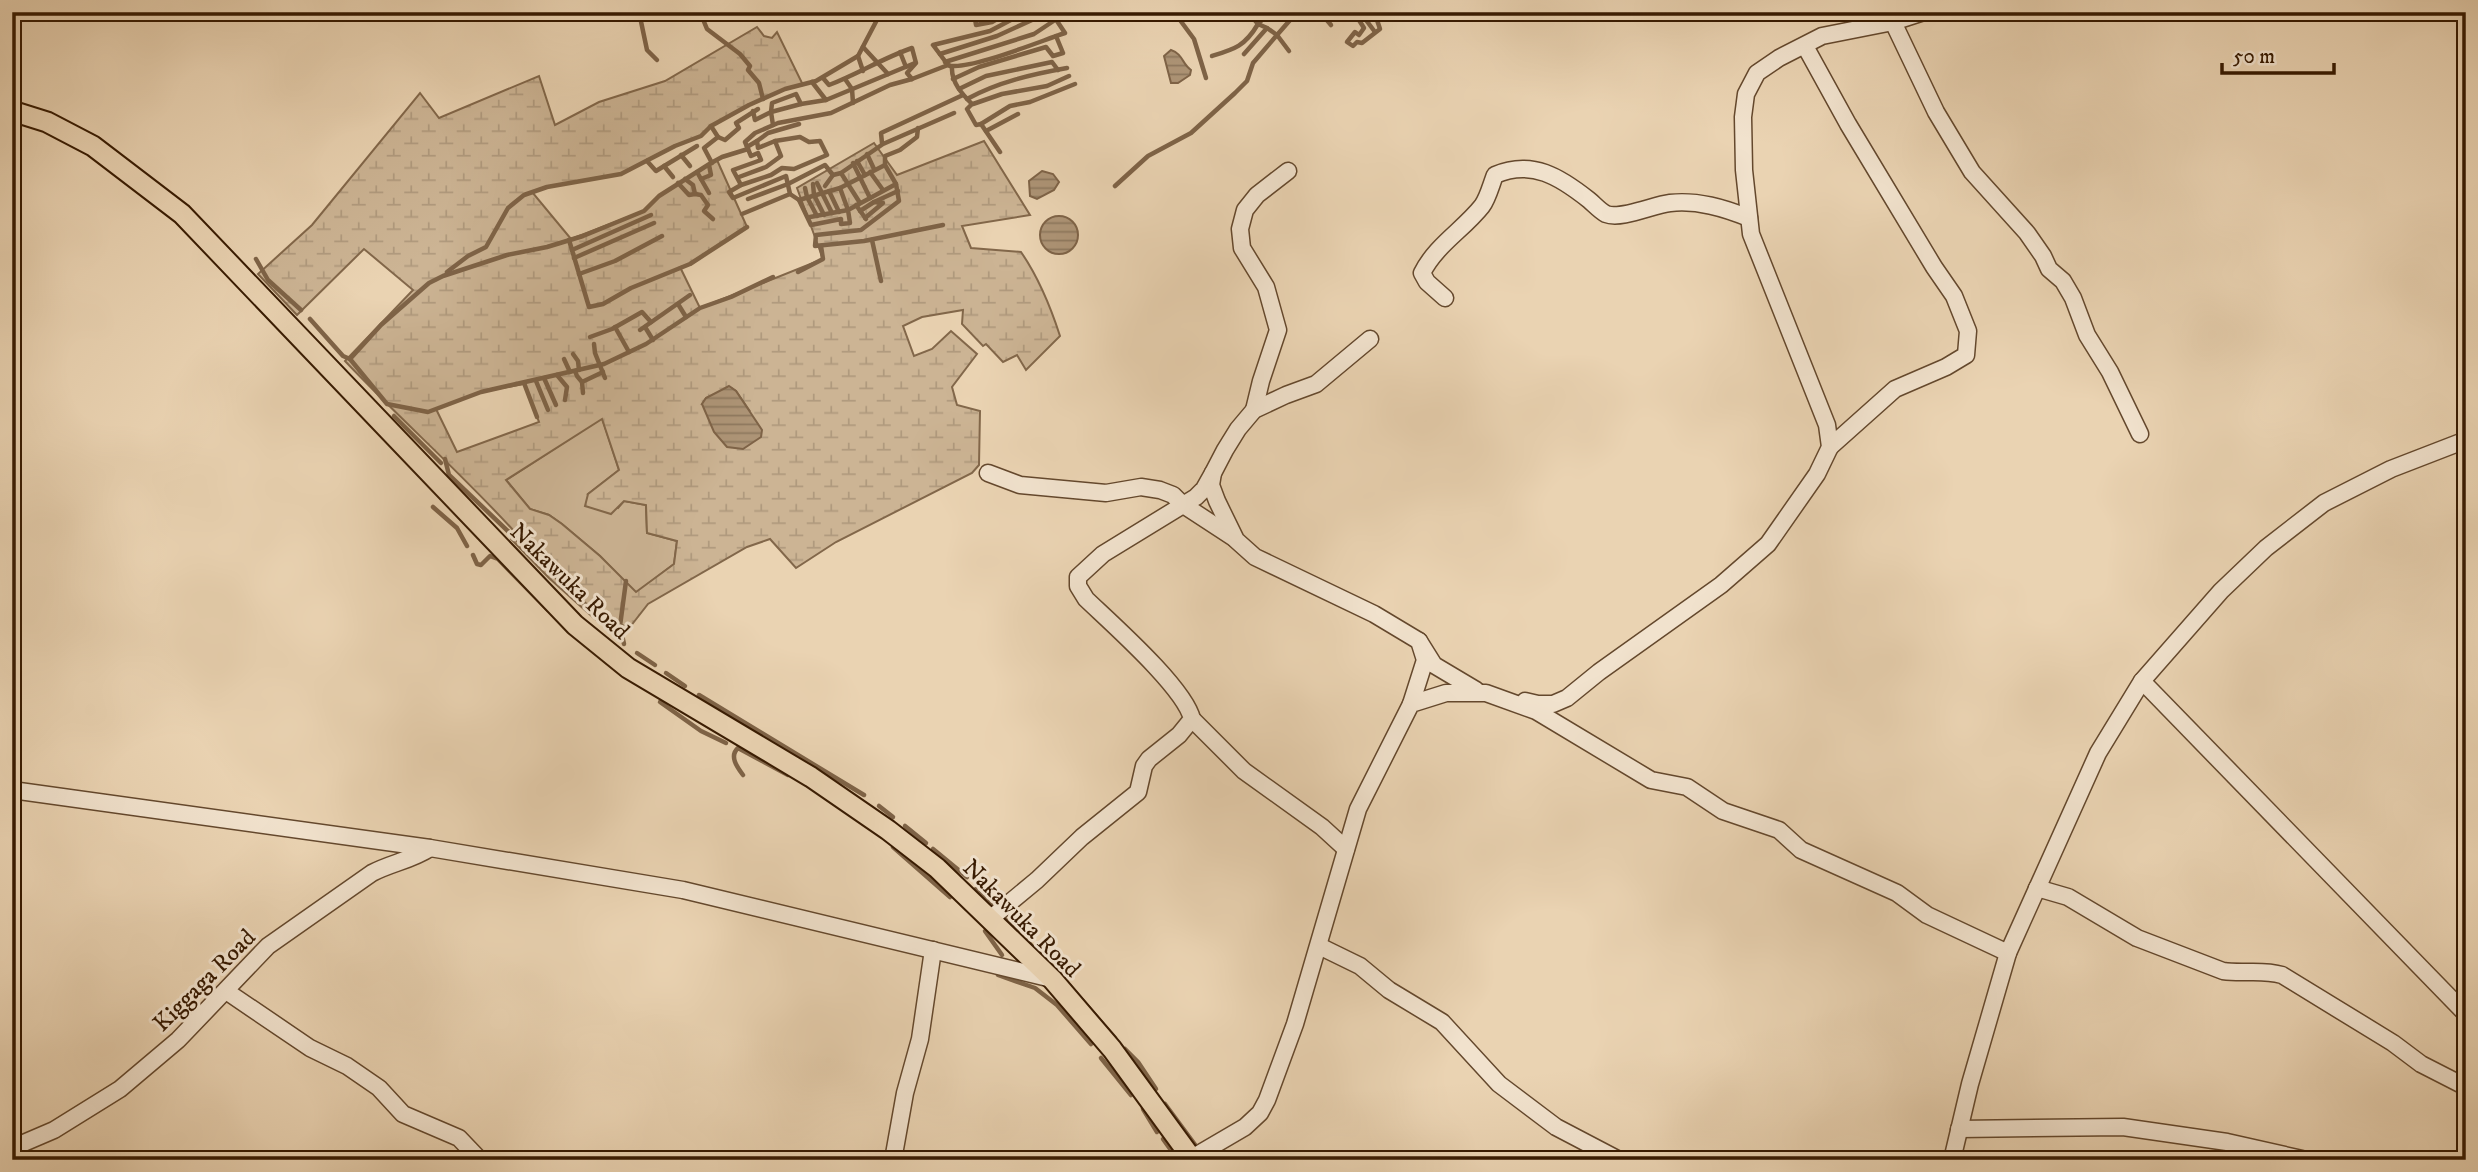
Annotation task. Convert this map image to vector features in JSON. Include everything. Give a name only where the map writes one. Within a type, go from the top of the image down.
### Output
[{"type":"main road","name":"Nakawuka Road","points":[[12,111],[47,122],[93,146],[182,214],[575,625],[628,668],[853,805],[937,868],[1052,979],[1112,1049],[1193,1159]]},
{"type":"street","points":[[1830,447],[1827,425],[1751,234],[1745,182],[1743,117],[1746,94],[1757,73],[1779,58],[1822,36],[1893,22],[1924,12]]},
{"type":"street","points":[[1893,22],[1936,112],[1972,172],[2027,233],[2049,269],[2063,281],[2073,298],[2087,335],[2110,372],[2140,434]]},
{"type":"street","points":[[988,473],[1020,485],[1106,493],[1141,488],[1160,490],[1173,495],[1236,540],[1255,557],[1374,614],[1419,641],[1434,665],[1472,690],[1513,697],[1538,705],[1553,704],[1567,698],[1721,585],[1768,544],[1817,474],[1830,447],[1895,389],[1946,367],[1966,355],[1968,331],[1954,296],[1884,184],[1805,46]]},
{"type":"street","points":[[1445,298],[1427,282],[1422,273],[1428,261],[1483,204],[1495,175],[1509,169],[1524,168],[1551,174],[1565,181],[1606,214],[1617,215],[1671,203],[1721,207],[1749,218]]},
{"type":"street","points":[[1254,410],[1278,330],[1266,287],[1242,248],[1240,229],[1245,210],[1257,195],[1288,171]]},
{"type":"street","points":[[1721,207],[1741,195],[1745,182]]},
{"type":"street","points":[[1346,849],[1322,827],[1244,771],[1192,719],[1190,711],[1169,683],[1086,599],[1078,586],[1083,570],[1103,554],[1196,497],[1204,489],[1238,429],[1254,410],[1316,384],[1370,339]]},
{"type":"street","points":[[1952,1160],[2008,953],[2098,753],[2141,681],[2221,591],[2266,548],[2324,503],[2391,469],[2466,440]]},
{"type":"street","points":[[1213,473],[1211,485],[1236,540]]},
{"type":"street","points":[[1193,1159],[1245,1127],[1260,1113],[1267,1100],[1296,1024],[1358,809],[1411,704],[1425,660],[1419,641]]},
{"type":"street","points":[[2141,681],[2466,1014]]},
{"type":"street","points":[[1411,704],[1446,693],[1486,693],[1536,711],[1651,780],[1687,787],[1723,811],[1779,830],[1801,850],[1897,893],[1927,915],[2008,953]]},
{"type":"street","points":[[990,919],[1082,837],[1138,792],[1144,766],[1179,735],[1192,719]]},
{"type":"street","points":[[12,790],[430,848],[683,890],[1052,979]]},
{"type":"street","name":"Kiggaga Road","points":[[12,1148],[54,1130],[120,1089],[178,1040],[268,946],[372,873],[417,857],[430,848]]},
{"type":"street","points":[[2037,888],[2068,897],[2137,938],[2223,971],[2268,971],[2282,975],[2393,1043],[2421,1064],[2466,1087]]},
{"type":"street","points":[[1319,946],[1360,966],[1389,990],[1442,1023],[1499,1084],[1556,1127],[1619,1160]]},
{"type":"street","points":[[893,1160],[905,1093],[920,1039],[933,950]]},
{"type":"street","points":[[226,991],[310,1048],[347,1066],[379,1088],[403,1114],[459,1138],[480,1160]]},
{"type":"street","points":[[1959,1129],[2123,1127],[2215,1140],[2302,1159]]},
{"type":"green space","points":[[757,27],[764,36],[772,38],[777,32],[803,85],[785,89],[749,105],[711,126],[701,136],[675,146],[621,174],[532,192],[571,239],[644,211],[659,196],[717,160],[747,227],[690,264],[680,267],[700,308],[823,259],[797,188],[874,143],[897,175],[984,141],[1030,215],[962,226],[971,248],[1021,252],[1044,292],[1060,336],[1026,370],[1017,355],[1003,362],[986,344],[983,346],[962,324],[963,310],[922,317],[903,326],[914,356],[932,349],[951,331],[977,354],[952,387],[957,405],[980,411],[979,465],[972,473],[836,542],[796,568],[770,539],[747,547],[648,604],[630,627],[595,619],[549,578],[511,539],[513,530],[493,508],[345,361],[413,290],[364,249],[297,315],[258,274],[312,225],[420,93],[439,118],[539,76],[555,125],[599,102],[665,81]],"holes":[[[524,384],[539,422],[457,452],[436,409],[481,392]],[[730,387],[749,410],[702,404],[706,398]],[[602,419],[619,470],[588,494],[585,506],[611,514],[624,501],[646,505],[647,533],[677,541],[674,564],[636,592],[600,556],[562,524],[549,515],[530,509],[506,480]]]},
{"type":"green space","points":[[602,418],[619,470],[588,494],[618,508],[624,501],[646,505],[647,533],[677,541],[674,564],[636,593],[600,556],[562,524],[549,515],[530,509],[506,480]]},
{"type":"shaded area","points":[[1171,50],[1178,54],[1191,70],[1190,75],[1178,83],[1171,83],[1164,56]]},
{"type":"shaded area","points":[[1042,171],[1053,174],[1059,182],[1054,190],[1037,199],[1030,196],[1029,181]]},
{"type":"shaded area","points":[[1059,216],[1072,222],[1078,235],[1072,248],[1059,254],[1046,248],[1040,235],[1046,222]]},
{"type":"shaded area","points":[[729,386],[736,391],[762,430],[761,437],[743,449],[727,447],[714,432],[702,404],[706,398]]},
{"type":"waterway","points":[[639,12],[647,50],[657,60]]},
{"type":"waterway","points":[[700,12],[707,29],[740,54],[750,66],[748,70],[759,83],[763,99]]},
{"type":"waterway","points":[[447,272],[468,256],[486,247],[508,208],[524,195],[547,187],[621,174],[675,146],[701,136],[711,126],[749,105],[785,89],[816,81],[858,56],[879,16],[886,12]]},
{"type":"waterway","points":[[983,12],[975,19],[976,25],[992,22],[1009,12]]},
{"type":"waterway","points":[[1000,152],[981,124],[976,125],[967,109],[972,104],[955,83],[952,67],[933,45],[990,31],[1026,12]]},
{"type":"waterway","points":[[310,319],[343,356],[350,359],[381,325],[429,283],[443,276],[507,255],[583,236],[644,211],[659,196],[711,163],[748,149],[745,142],[755,133],[778,123],[831,113],[890,85],[948,65],[957,66],[987,60],[1065,33],[1051,12]]},
{"type":"waterway","points":[[1174,12],[1194,39],[1206,78]]},
{"type":"waterway","points":[[1199,12],[1201,19]]},
{"type":"waterway","points":[[1221,12],[1224,18],[1234,12]]},
{"type":"waterway","points":[[1212,56],[1233,49],[1249,37],[1258,24],[1248,12]]},
{"type":"waterway","points":[[1244,54],[1267,28],[1258,24],[1270,12]]},
{"type":"waterway","points":[[1289,51],[1277,35],[1301,12]]},
{"type":"waterway","points":[[1320,12],[1331,25]]},
{"type":"waterway","points":[[1360,12],[1357,17],[1364,28],[1359,35],[1355,32],[1347,42],[1353,46],[1357,42],[1362,43],[1380,29],[1376,17]]},
{"type":"waterway","points":[[1360,12],[1375,32]]},
{"type":"waterway","points":[[940,54],[997,36],[1032,20]]},
{"type":"waterway","points":[[945,62],[1034,34],[1055,20]]},
{"type":"waterway","points":[[1115,186],[1148,156],[1191,133],[1247,81],[1253,63],[1277,35],[1267,28]]},
{"type":"waterway","points":[[953,79],[979,67],[1046,47],[1053,56],[1063,53],[1056,36]]},
{"type":"waterway","points":[[863,47],[888,74]]},
{"type":"waterway","points":[[823,78],[829,85],[912,48],[916,63],[907,73],[912,79]]},
{"type":"waterway","points":[[900,52],[906,67]]},
{"type":"waterway","points":[[858,56],[863,71]]},
{"type":"waterway","points":[[959,89],[986,76],[1052,62],[1058,70]]},
{"type":"waterway","points":[[812,82],[826,100],[915,63]]},
{"type":"waterway","points":[[967,99],[1016,79],[1067,68]]},
{"type":"waterway","points":[[973,104],[1002,94],[1047,86],[1069,76]]},
{"type":"waterway","points":[[845,79],[852,89],[853,103]]},
{"type":"waterway","points":[[981,124],[1010,106],[1030,102],[1075,84]]},
{"type":"waterway","points":[[753,111],[755,120],[771,112],[772,103],[796,94],[801,104],[826,100]]},
{"type":"waterway","points":[[882,143],[881,133],[963,95]]},
{"type":"waterway","points":[[773,125],[771,112],[801,104]]},
{"type":"waterway","points":[[711,126],[718,137],[725,140],[739,128],[736,123],[758,109]]},
{"type":"waterway","points":[[748,199],[788,184],[825,165],[833,175],[841,173],[883,144],[954,113]]},
{"type":"waterway","points":[[986,131],[1018,114]]},
{"type":"waterway","points":[[757,141],[768,133],[799,124]]},
{"type":"waterway","points":[[799,200],[811,225],[841,219],[841,224],[850,223],[848,210],[896,184],[885,165],[885,156],[900,150],[917,137],[918,128]]},
{"type":"waterway","points":[[712,163],[704,148],[718,137]]},
{"type":"waterway","points":[[742,214],[790,194],[786,176],[733,198],[729,192],[782,168],[794,169],[827,155],[820,141],[809,142],[800,137],[775,141],[758,148],[757,141],[747,147]]},
{"type":"waterway","points":[[739,177],[766,167],[781,156],[775,141]]},
{"type":"waterway","points":[[647,161],[656,171],[697,146]]},
{"type":"waterway","points":[[741,185],[733,170],[761,160],[758,153],[751,156],[748,149]]},
{"type":"waterway","points":[[867,154],[874,169]]},
{"type":"waterway","points":[[681,155],[690,166]]},
{"type":"waterway","points":[[857,161],[865,175]]},
{"type":"waterway","points":[[853,163],[870,198]]},
{"type":"waterway","points":[[697,172],[701,179],[711,175],[709,165]]},
{"type":"waterway","points":[[840,188],[885,165]]},
{"type":"waterway","points":[[664,166],[673,177]]},
{"type":"waterway","points":[[870,172],[883,190]]},
{"type":"waterway","points":[[841,173],[860,203]]},
{"type":"waterway","points":[[825,186],[833,175]]},
{"type":"waterway","points":[[685,179],[693,185],[695,194],[701,195],[708,205],[704,211],[713,219]]},
{"type":"waterway","points":[[701,179],[709,193]]},
{"type":"waterway","points":[[678,183],[689,195],[695,194]]},
{"type":"waterway","points":[[817,183],[832,213]]},
{"type":"waterway","points":[[813,184],[814,195],[824,215]]},
{"type":"waterway","points":[[896,184],[899,201],[861,230],[816,235],[815,246],[864,241],[943,225]]},
{"type":"waterway","points":[[805,188],[817,216]]},
{"type":"waterway","points":[[790,194],[799,200],[840,188],[848,210],[810,217]]},
{"type":"waterway","points":[[829,191],[839,212]]},
{"type":"waterway","points":[[865,218],[883,203],[874,202],[898,191]]},
{"type":"waterway","points":[[860,211],[874,202]]},
{"type":"waterway","points":[[856,205],[866,219]]},
{"type":"waterway","points":[[572,250],[651,215]]},
{"type":"waterway","points":[[574,258],[654,223]]},
{"type":"waterway","points":[[569,240],[589,307],[603,304],[631,288],[690,264],[747,227]]},
{"type":"waterway","points":[[579,274],[615,261],[662,236]]},
{"type":"waterway","points":[[872,240],[881,281]]},
{"type":"waterway","points":[[798,272],[823,259],[821,246]]},
{"type":"waterway","points":[[256,259],[268,280],[301,310]]},
{"type":"waterway","points":[[350,359],[387,404],[428,412],[481,392],[604,364],[646,344],[700,308],[773,277]]},
{"type":"waterway","points":[[640,330],[690,295]]},
{"type":"waterway","points":[[678,304],[686,317]]},
{"type":"waterway","points":[[590,337],[612,329],[642,312],[651,322]]},
{"type":"waterway","points":[[615,327],[629,352]]},
{"type":"waterway","points":[[645,327],[653,340]]},
{"type":"waterway","points":[[594,344],[605,378]]},
{"type":"waterway","points":[[573,354],[578,361],[579,370]]},
{"type":"waterway","points":[[564,359],[570,372]]},
{"type":"waterway","points":[[575,371],[582,382],[583,393]]},
{"type":"waterway","points":[[582,382],[603,372]]},
{"type":"waterway","points":[[557,375],[567,387],[565,400]]},
{"type":"waterway","points":[[544,378],[556,405]]},
{"type":"waterway","points":[[536,381],[548,410]]},
{"type":"waterway","points":[[524,383],[537,417]]},
{"type":"waterway","points":[[394,416],[441,463]]},
{"type":"waterway","points":[[445,459],[449,475],[613,631]]},
{"type":"waterway","points":[[433,507],[457,528],[467,546]]},
{"type":"waterway","points":[[473,555],[477,564],[481,565],[490,556],[498,559],[548,610]]},
{"type":"waterway","points":[[624,644],[620,626],[626,581]]},
{"type":"waterway","points":[[637,653],[655,665]]},
{"type":"waterway","points":[[666,673],[685,686]]},
{"type":"waterway","points":[[699,695],[864,795]]},
{"type":"waterway","points":[[660,702],[701,731],[726,743]]},
{"type":"waterway","points":[[743,775],[734,758],[738,748],[788,775]]},
{"type":"waterway","points":[[879,806],[893,817]]},
{"type":"waterway","points":[[905,826],[926,843]]},
{"type":"waterway","points":[[893,847],[950,897]]},
{"type":"waterway","points":[[933,849],[967,877]]},
{"type":"waterway","points":[[976,889],[995,909]]},
{"type":"waterway","points":[[1003,917],[1018,933]]},
{"type":"waterway","points":[[985,931],[1002,955]]},
{"type":"waterway","points":[[1027,941],[1046,960]]},
{"type":"waterway","points":[[998,975],[1035,988],[1057,1005],[1091,1044]]},
{"type":"waterway","points":[[1061,976],[1115,1038]]},
{"type":"waterway","points":[[1125,1049],[1138,1062],[1156,1089]]},
{"type":"waterway","points":[[1101,1058],[1131,1095]]},
{"type":"waterway","points":[[1165,1104],[1196,1146]]},
{"type":"waterway","points":[[1143,1109],[1157,1132]]},
{"type":"waterway","points":[[1163,1139],[1178,1160]]}]
